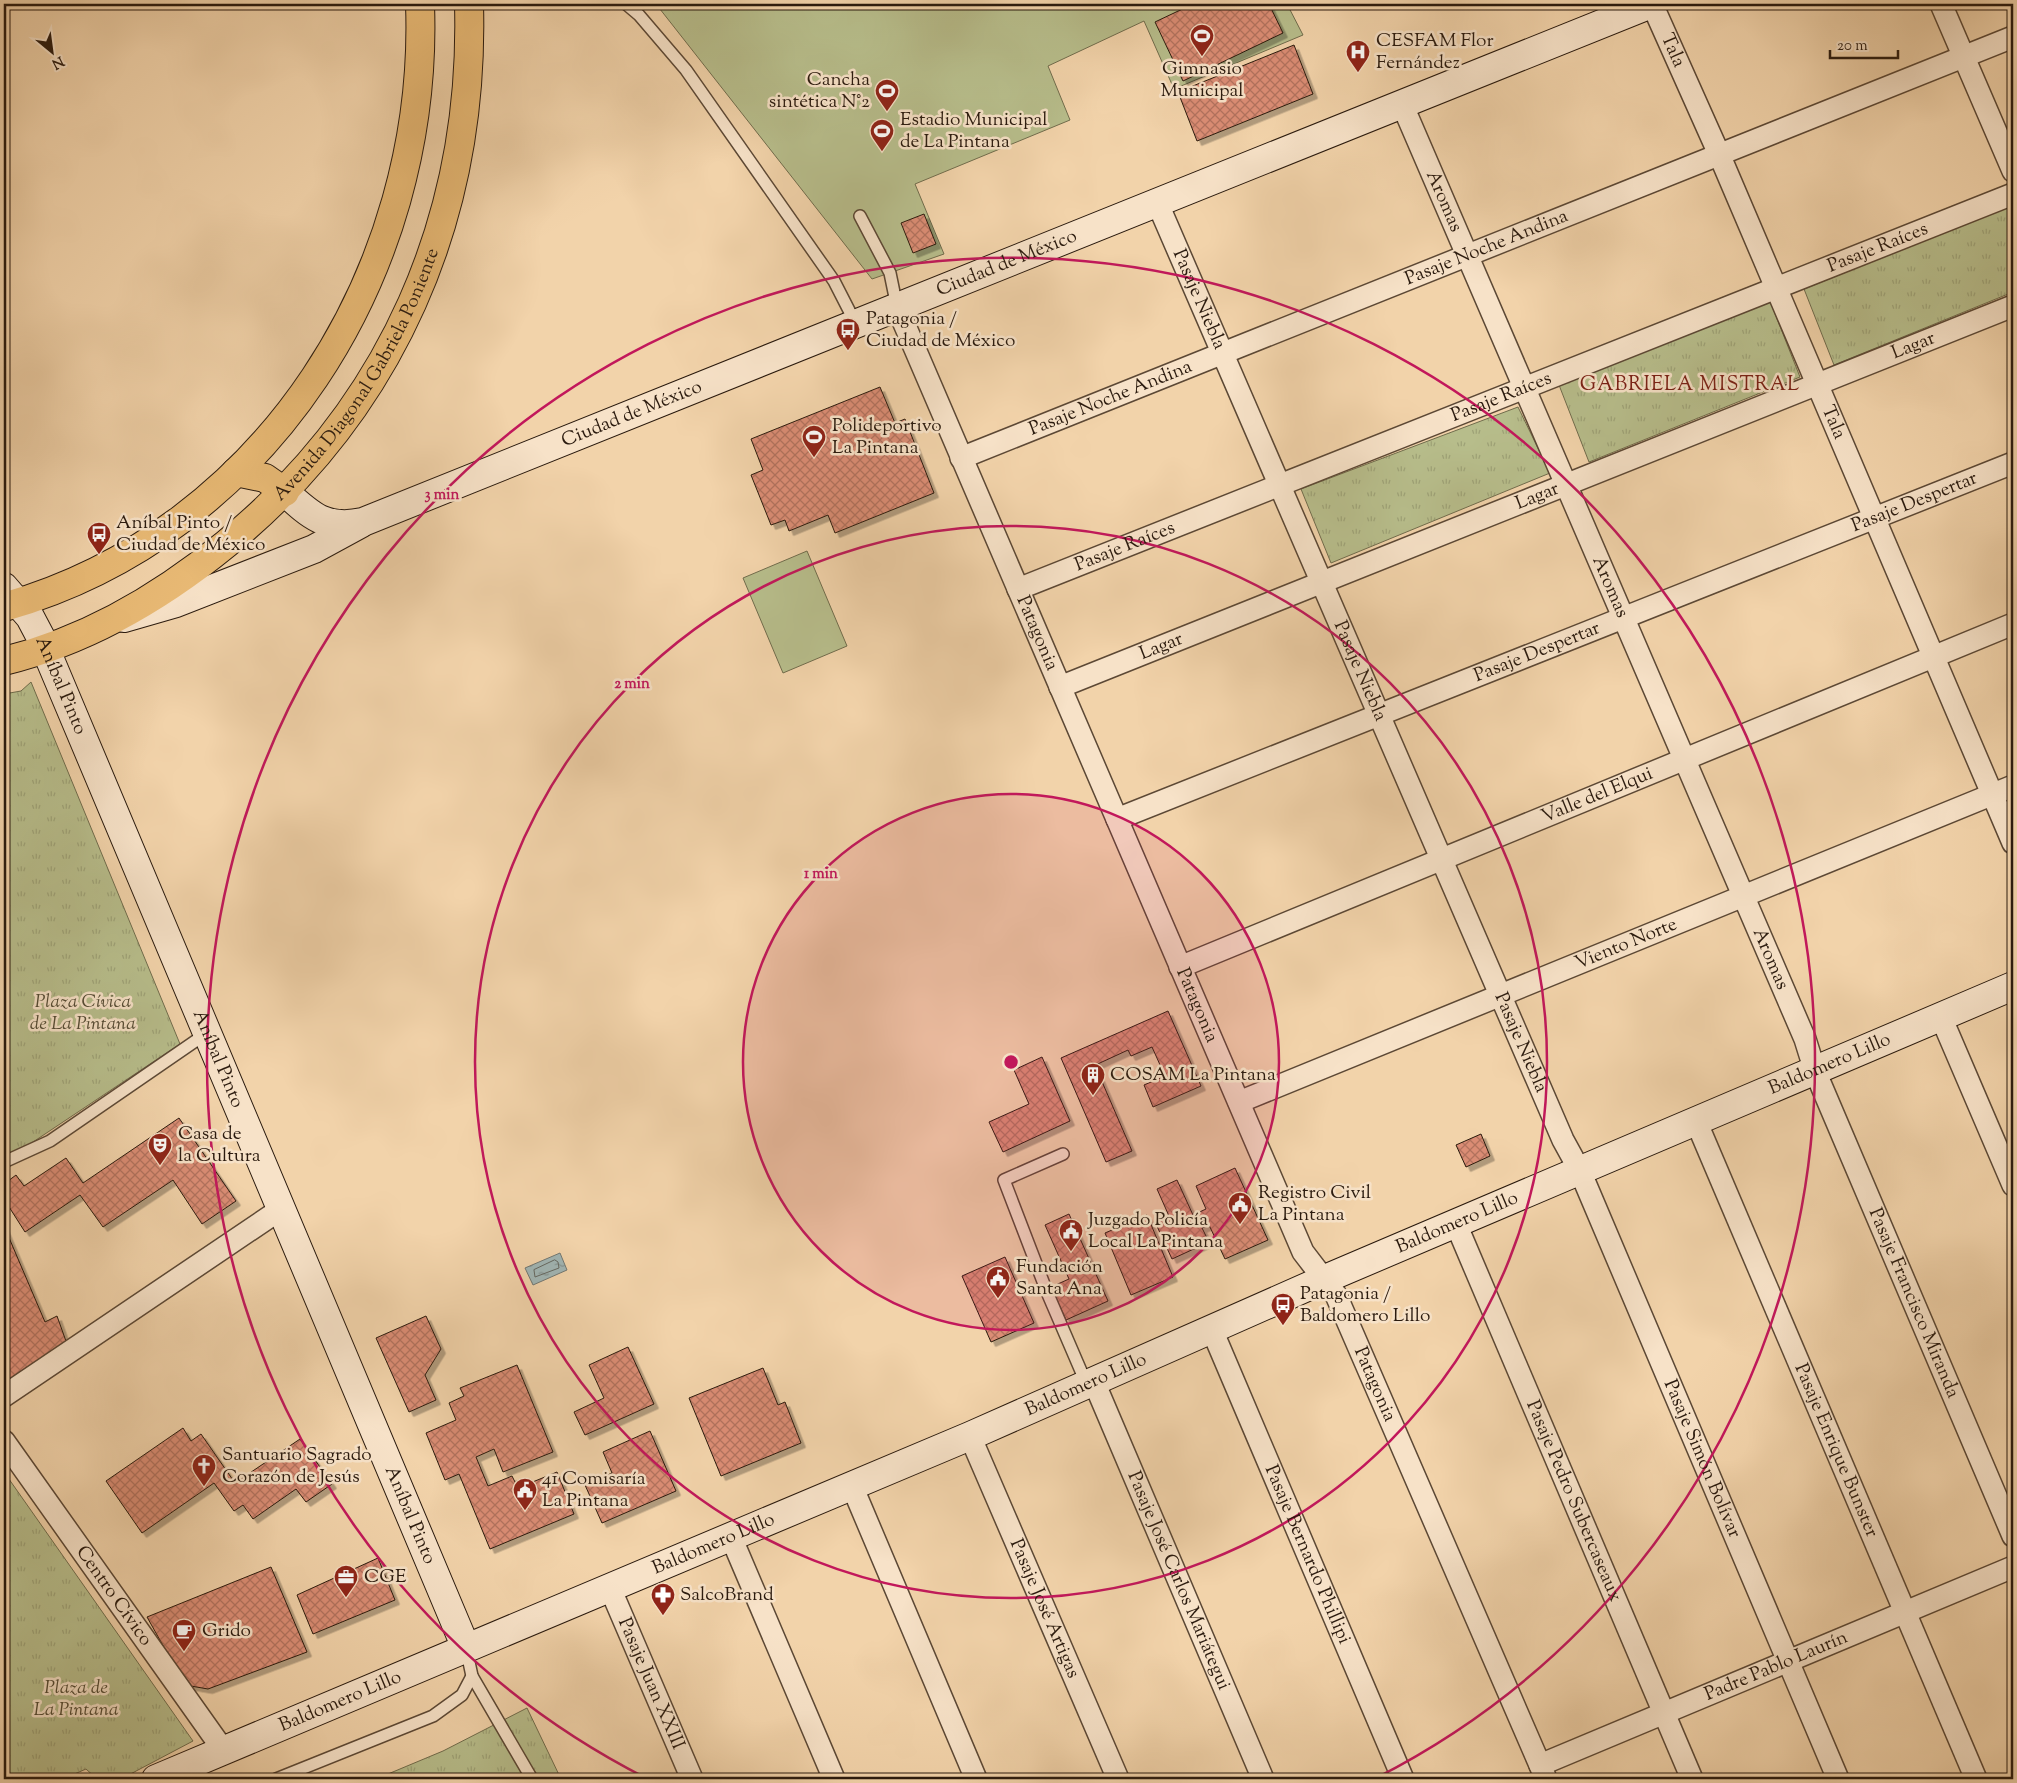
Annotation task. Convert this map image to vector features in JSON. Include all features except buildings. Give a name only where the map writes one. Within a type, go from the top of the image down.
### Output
[{"type":"main road","name":"Avenida Diagonal Gabriela Poniente","points":[[8,599],[56,589],[123,555],[184,516],[236,472],[273,432],[314,379],[335,347],[370,278],[394,210],[411,140],[420,55],[420,4]]},
{"type":"main road","name":"Avenida Diagonal Gabriela Poniente","points":[[4,661],[45,649],[110,621],[143,604],[205,562],[284,492],[316,458],[368,387],[412,307],[444,219],[462,134],[470,57],[469,4]]},
{"type":"main road","points":[[236,472],[265,478],[284,492]]},
{"type":"street","name":"Ciudad de México","points":[[110,621],[141,615],[176,603],[314,549],[363,522],[1652,4]]},
{"type":"street","name":"Tala","points":[[1652,4],[1719,154],[2013,843]]},
{"type":"street","points":[[1941,4],[2013,171]]},
{"type":"street","name":"Pasaje Noche Andina","points":[[961,458],[2013,36]]},
{"type":"street","name":"Aromas","points":[[1402,104],[1744,896],[1805,1039],[1815,1071]]},
{"type":"street","name":"Pasaje Raíces","points":[[1018,589],[2013,194]]},
{"type":"street","name":"Pasaje Niebla","points":[[1157,202],[1563,1140]]},
{"type":"street","name":"Lagar","points":[[1060,686],[2013,306]]},
{"type":"street","name":"Patagonia","points":[[896,307],[1303,1252],[1336,1295],[1543,1772]]},
{"type":"street","name":"Pasaje Despertar","points":[[1117,819],[2013,463]]},
{"type":"street","name":"Ciudad de México","points":[[284,492],[305,510],[329,523],[340,525],[363,522]]},
{"type":"street","name":"Aníbal Pinto","points":[[8,599],[30,617],[45,649],[466,1648]]},
{"type":"street","name":"Valle del Elqui","points":[[1180,966],[2013,624]]},
{"type":"street","name":"Viento Norte","points":[[1239,1102],[2013,786]]},
{"type":"street","name":"Baldomero Lillo","points":[[156,1779],[970,1436],[1325,1279],[2013,986]]},
{"type":"street","points":[[1941,1017],[2013,1185]]},
{"type":"street","name":"Pasaje Francisco Miranda","points":[[1815,1071],[2013,1536]]},
{"type":"street","name":"Pasaje Enrique Bunster","points":[[1696,1121],[1976,1779]]},
{"type":"street","name":"Pasaje Simón Bolívar","points":[[1563,1140],[1580,1171],[1838,1779]]},
{"type":"street","points":[[4,1396],[281,1209]]},
{"type":"street","name":"Pasaje Pedro Subercaseaux","points":[[1456,1224],[1692,1779]]},
{"type":"street","name":"Pasaje Bernardo Phillipi","points":[[1212,1330],[1403,1779]]},
{"type":"street","name":"Pasaje José Carlos Mariátegui","points":[[1091,1384],[1263,1779]]},
{"type":"street","name":"Pasaje José Artigas","points":[[970,1436],[1118,1779]]},
{"type":"street","name":"Centro Cívico","points":[[4,1441],[224,1751]]},
{"type":"street","points":[[852,1486],[976,1779]]},
{"type":"street","points":[[731,1537],[834,1779]]},
{"type":"street","name":"Padre Pablo Laurín","points":[[1543,1772],[1664,1713],[2013,1567]]},
{"type":"street","name":"Pasaje Juan XXIII","points":[[610,1588],[692,1779]]},
{"type":"lane","points":[[626,4],[639,15],[686,70],[834,281],[856,324]]},
{"type":"lane","points":[[860,216],[890,273],[896,307]]},
{"type":"lane","points":[[4,1162],[50,1141],[207,1033]]},
{"type":"lane","points":[[1063,1154],[1004,1180],[1047,1292],[1091,1384]]},
{"type":"lane","points":[[466,1648],[472,1676],[532,1779]]},
{"type":"lane","points":[[276,1779],[433,1716],[462,1695],[472,1676]]},
{"type":"green space","name":"Estadio Municipal de La Pintana","points":[[656,4],[1287,4],[1303,35],[1174,89],[1144,21],[1048,66],[1070,120],[915,184],[944,254],[872,279]]},
{"type":"green space","points":[[2013,205],[2013,292],[1834,365],[1804,289]]},
{"type":"green space","points":[[1770,301],[1800,377],[1589,462],[1559,385]]},
{"type":"green space","points":[[1518,407],[1550,473],[1331,563],[1301,489]]},
{"type":"green space","points":[[807,551],[847,646],[783,673],[743,578]]},
{"type":"green space","name":"Plaza Cívica de La Pintana","points":[[31,682],[180,1044],[24,1148],[4,1155],[4,694],[21,691]]},
{"type":"green space","name":"Plaza de La Pintana","points":[[4,1472],[193,1741],[121,1779],[97,1779],[86,1769],[63,1779],[4,1779]]},
{"type":"green space","points":[[527,1708],[561,1779],[376,1779],[443,1751]]},
{"type":"water","points":[[560,1253],[567,1270],[533,1285],[525,1268]]},
{"type":"place","name":"Gimnasio Municipal","points":[[1202,57]]},
{"type":"place","name":"CESFAM Flor Fernández","points":[[1358,73]]},
{"type":"place","name":"Cancha sintética N°2","points":[[887,112]]},
{"type":"place","name":"Estadio Municipal de La Pintana","points":[[882,152]]},
{"type":"place","name":"Patagonia / Ciudad de México","points":[[848,351]]},
{"type":"place","name":"Polideportivo La Pintana","points":[[814,458]]},
{"type":"place","name":"Aníbal Pinto / Ciudad de México","points":[[99,555]]},
{"type":"place","name":"COSAM La Pintana","points":[[1093,1096]]},
{"type":"place","name":"Casa de la Cultura","points":[[160,1166]]},
{"type":"place","name":"Registro Civil La Pintana","points":[[1240,1225]]},
{"type":"place","name":"Juzgado Policía Local La Pintana","points":[[1071,1252]]},
{"type":"place","name":"Fundación Santa Ana","points":[[998,1299]]},
{"type":"place","name":"Patagonia / Baldomero Lillo","points":[[1283,1326]]},
{"type":"place","name":"Santuario Sagrado Corazón de Jesús","points":[[204,1487]]},
{"type":"place","name":"41 Comisaría La Pintana","points":[[525,1511]]},
{"type":"place","name":"CGE","points":[[346,1598]]},
{"type":"place","name":"SalcoBrand","points":[[663,1616]]},
{"type":"place","name":"Grido","points":[[184,1652]]},
{"type":"district","name":"GABRIELA MISTRAL","points":[[1690,385]]}]
